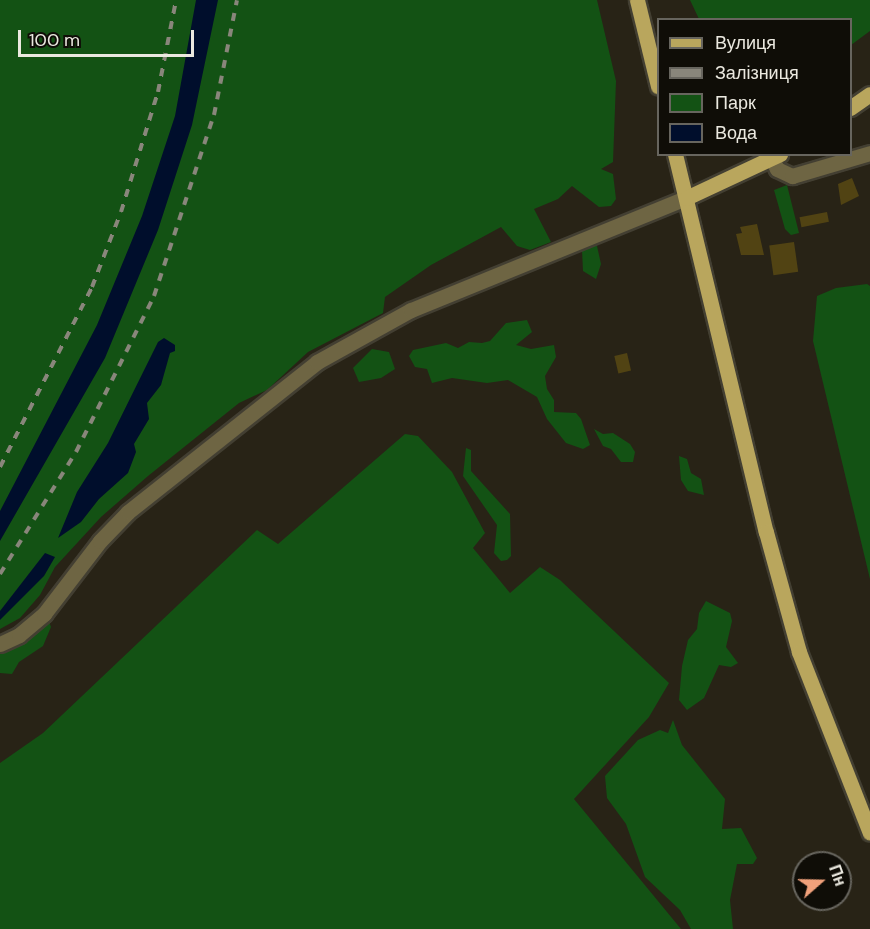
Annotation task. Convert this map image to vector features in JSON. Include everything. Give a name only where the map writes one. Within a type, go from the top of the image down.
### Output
[{"type":"main road","points":[[637,0],[657,82]]},
{"type":"main road","points":[[852,107],[870,94]]},
{"type":"main road","points":[[676,156],[796,641],[816,702],[870,833]]},
{"type":"main road","points":[[686,198],[776,157]]},
{"type":"street","points":[[776,157],[777,169],[792,176],[870,153]]},
{"type":"street","points":[[0,644],[19,635],[44,614],[100,541],[128,512],[317,362],[411,310],[686,198]]},
{"type":"green space","points":[[0,0],[597,0],[616,81],[613,162],[601,169],[613,174],[616,199],[611,206],[599,207],[572,186],[558,199],[534,209],[551,242],[530,250],[517,246],[501,227],[431,265],[385,297],[383,313],[308,352],[267,390],[239,403],[148,476],[101,517],[55,567],[40,595],[20,618],[0,629]]},
{"type":"green space","points":[[690,0],[870,0],[870,31],[852,44],[852,18],[699,18]]},
{"type":"green space","points":[[787,185],[799,233],[791,235],[785,229],[774,190]]},
{"type":"green space","points":[[592,244],[597,246],[601,264],[596,279],[583,271],[582,250]]},
{"type":"green space","points":[[867,284],[870,286],[870,579],[813,341],[817,296],[836,288]]},
{"type":"green space","points":[[527,320],[532,332],[516,345],[531,349],[554,345],[556,357],[545,376],[547,389],[554,400],[554,412],[576,413],[581,419],[590,445],[583,449],[566,443],[547,419],[537,397],[508,380],[487,383],[452,378],[432,383],[427,369],[415,367],[409,356],[413,350],[446,343],[458,348],[469,342],[490,341],[506,323]]},
{"type":"green space","points":[[372,349],[389,352],[395,369],[381,378],[359,382],[353,368]]},
{"type":"green space","points":[[594,429],[603,434],[613,433],[630,444],[635,452],[633,462],[621,462],[611,449],[603,446]]},
{"type":"green space","points":[[405,434],[418,436],[452,472],[485,533],[473,548],[510,593],[540,567],[560,580],[669,683],[649,717],[574,799],[681,929],[0,929],[0,763],[43,733],[257,530],[278,544]]},
{"type":"green space","points":[[466,448],[471,450],[471,471],[510,514],[511,556],[507,560],[501,561],[494,553],[497,525],[463,476]]},
{"type":"green space","points":[[679,456],[687,459],[691,473],[701,479],[704,495],[688,491],[681,480]]},
{"type":"green space","points":[[706,601],[730,613],[732,621],[726,647],[738,663],[731,667],[719,665],[704,698],[687,710],[679,700],[682,666],[688,640],[697,629],[699,613]]},
{"type":"green space","points":[[48,619],[51,627],[43,646],[19,662],[12,674],[0,673],[0,651]]},
{"type":"green space","points":[[673,720],[682,745],[725,799],[722,829],[741,828],[757,858],[753,864],[737,864],[730,900],[733,929],[691,929],[680,910],[645,877],[626,824],[607,798],[605,776],[638,740],[660,730],[668,733]]},
{"type":"water","points":[[196,0],[218,0],[192,125],[158,230],[105,358],[0,541],[0,511],[97,325],[142,216],[175,116]]},
{"type":"water","points":[[164,338],[175,345],[175,351],[170,353],[161,385],[147,403],[149,419],[134,444],[136,452],[128,473],[99,499],[81,522],[58,538],[77,492],[108,443],[158,342]]},
{"type":"water","points":[[45,553],[55,557],[44,576],[0,620],[0,611]]},
{"type":"building","points":[[852,178],[859,196],[841,205],[838,184]]},
{"type":"building","points":[[827,212],[829,222],[801,227],[800,217]]},
{"type":"building","points":[[757,224],[764,255],[741,255],[736,234],[742,233],[740,227]]},
{"type":"building","points":[[794,242],[798,272],[773,275],[769,245]]},
{"type":"building","points":[[627,353],[631,371],[618,373],[614,356]]},
{"type":"railway","points":[[0,467],[92,287],[121,212],[158,92],[176,0]]},
{"type":"railway","points":[[0,574],[76,452],[154,296],[214,115],[237,0]]}]
